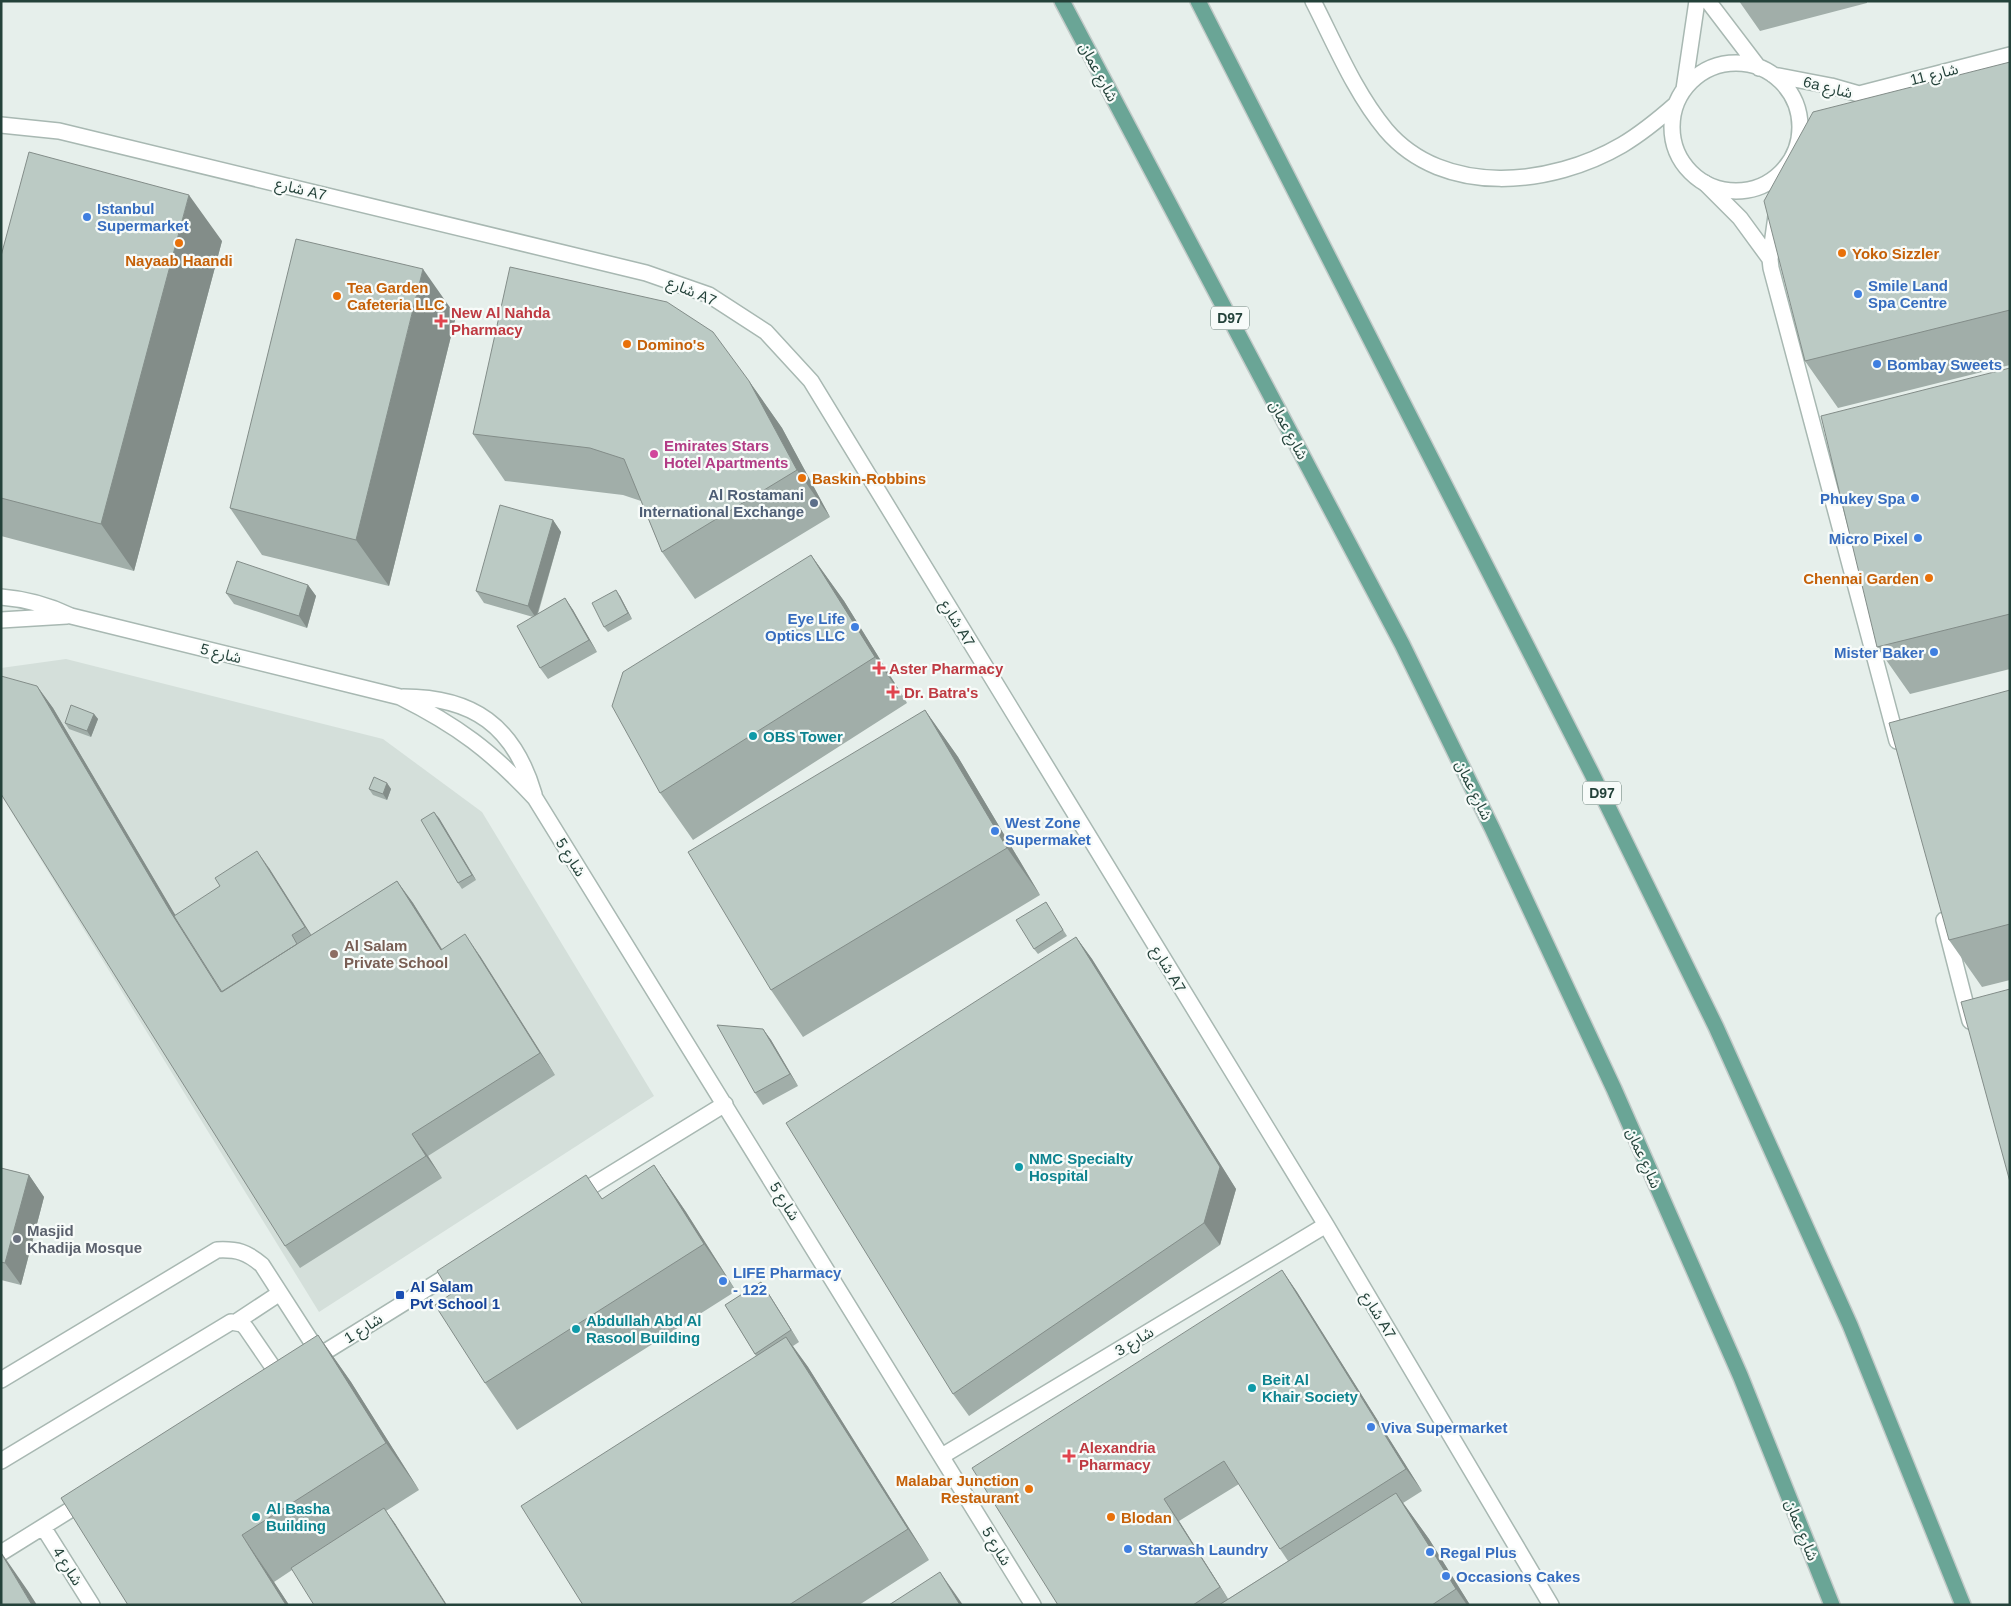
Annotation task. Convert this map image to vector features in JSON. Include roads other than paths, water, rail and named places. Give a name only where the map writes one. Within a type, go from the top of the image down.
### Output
[{"type":"main road","name":"شارع عمان","points":[[1062,1],[1402,644],[1488,819],[1614,1088],[1740,1375],[1832,1605]]},
{"type":"main road","name":"D97","points":[[1198,1],[1591,772],[1716,1027],[1850,1326],[1963,1605]]},
{"type":"street","points":[[1313,1],[1360,90],[1387,131],[1405,148],[1448,171],[1472,177],[1496,179],[1521,177],[1563,168],[1588,160],[1620,146],[1650,126],[1676,104]]},
{"type":"street","points":[[1698,1],[1684,89],[1676,104],[1672,122],[1673,140],[1679,157],[1690,172],[1740,218],[1770,259],[1901,758]]},
{"type":"street","points":[[1708,1],[1759,68]]},
{"type":"street","name":"11 شارع","points":[[1859,94],[2010,55]]},
{"type":"street","points":[[1684,89],[1710,69],[1726,64],[1743,64],[1759,68],[1773,75],[1784,85],[1797,109],[1799,137],[1795,150],[1784,170],[1770,259]]},
{"type":"street","name":"6a شارع","points":[[1773,75],[1831,86],[1859,94],[1847,107]]},
{"type":"street","name":"شارع A7","points":[[1,125],[59,131],[646,273],[709,295],[766,332],[811,381],[1326,1225],[1551,1605]]},
{"type":"street","points":[[1795,150],[1814,133]]},
{"type":"street","points":[[1704,183],[1720,190],[1737,192],[1754,189],[1770,181],[1784,170]]},
{"type":"street","points":[[1813,427],[1832,423]]},
{"type":"street","name":"شارع 5","points":[[1,597],[24,599],[49,605],[71,616],[400,697],[438,716],[474,740],[506,767],[535,798],[942,1456],[1032,1605]]},
{"type":"street","name":"شارع 5","points":[[1,620],[71,616]]},
{"type":"street","name":"شارع 5","points":[[400,697],[432,697],[461,705],[488,720],[514,748],[526,768],[535,798]]},
{"type":"street","points":[[1894,729],[1913,724]]},
{"type":"street","points":[[1941,909],[1971,1027],[1986,1018]]},
{"type":"street","points":[[564,1203],[725,1104]]},
{"type":"street","name":"شارع 3","points":[[942,1456],[1326,1225]]},
{"type":"street","points":[[1,1380],[218,1250],[234,1249],[250,1254],[262,1266],[320,1355]]},
{"type":"street","name":"شارع 1","points":[[264,1390],[472,1261]]},
{"type":"street","points":[[1,1462],[224,1325],[236,1322],[280,1293]]},
{"type":"street","points":[[236,1322],[246,1328],[281,1379]]},
{"type":"street","points":[[1,1553],[103,1490]]},
{"type":"street","name":"شارع 4","points":[[44,1527],[92,1605]]},
{"type":"place","name":"Istanbul Supermarket","points":[[87,217]]},
{"type":"place","name":"Nayaab Haandi","points":[[179,243]]},
{"type":"place","name":"Yoko Sizzler","points":[[1842,253]]},
{"type":"place","name":"Smile Land Spa Centre","points":[[1858,294]]},
{"type":"place","name":"Tea Garden Cafeteria LLC","points":[[337,296]]},
{"type":"place","name":"New Al Nahda Pharmacy","points":[[441,321]]},
{"type":"place","name":"Domino's","points":[[627,344]]},
{"type":"place","name":"Bombay Sweets","points":[[1877,364]]},
{"type":"place","name":"Emirates Stars Hotel Apartments","points":[[654,454]]},
{"type":"place","name":"Baskin-Robbins","points":[[802,478]]},
{"type":"place","name":"Phukey Spa","points":[[1915,498]]},
{"type":"place","name":"Al Rostamani International Exchange","points":[[814,503]]},
{"type":"place","name":"Micro Pixel","points":[[1918,538]]},
{"type":"place","name":"Chennai Garden","points":[[1929,578]]},
{"type":"place","name":"Eye Life Optics LLC","points":[[855,627]]},
{"type":"place","name":"Mister Baker","points":[[1934,652]]},
{"type":"place","name":"Aster Pharmacy","points":[[879,668]]},
{"type":"place","name":"Dr. Batra's","points":[[893,692]]},
{"type":"place","name":"OBS Tower","points":[[753,736]]},
{"type":"place","name":"West Zone Supermaket","points":[[995,831]]},
{"type":"place","name":"Al Salam Private School","points":[[334,954]]},
{"type":"place","name":"NMC Specialty Hospital","points":[[1019,1167]]},
{"type":"place","name":"Masjid Khadija Mosque","points":[[17,1239]]},
{"type":"place","name":"LIFE Pharmacy - 122","points":[[723,1281]]},
{"type":"place","name":"Al Salam Pvt School 1","points":[[400,1295]]},
{"type":"place","name":"Abdullah Abd Al Rasool Building","points":[[576,1329]]},
{"type":"place","name":"Beit Al Khair Society","points":[[1252,1388]]},
{"type":"place","name":"Viva Supermarket","points":[[1371,1427]]},
{"type":"place","name":"Alexandria Pharmacy","points":[[1069,1456]]},
{"type":"place","name":"Malabar Junction Restaurant","points":[[1029,1489]]},
{"type":"place","name":"Al Basha Building","points":[[256,1517]]},
{"type":"place","name":"Blodan","points":[[1111,1517]]},
{"type":"place","name":"Starwash Laundry","points":[[1128,1549]]},
{"type":"place","name":"Regal Plus","points":[[1430,1552]]},
{"type":"place","name":"Occasions Cakes","points":[[1446,1576]]}]
